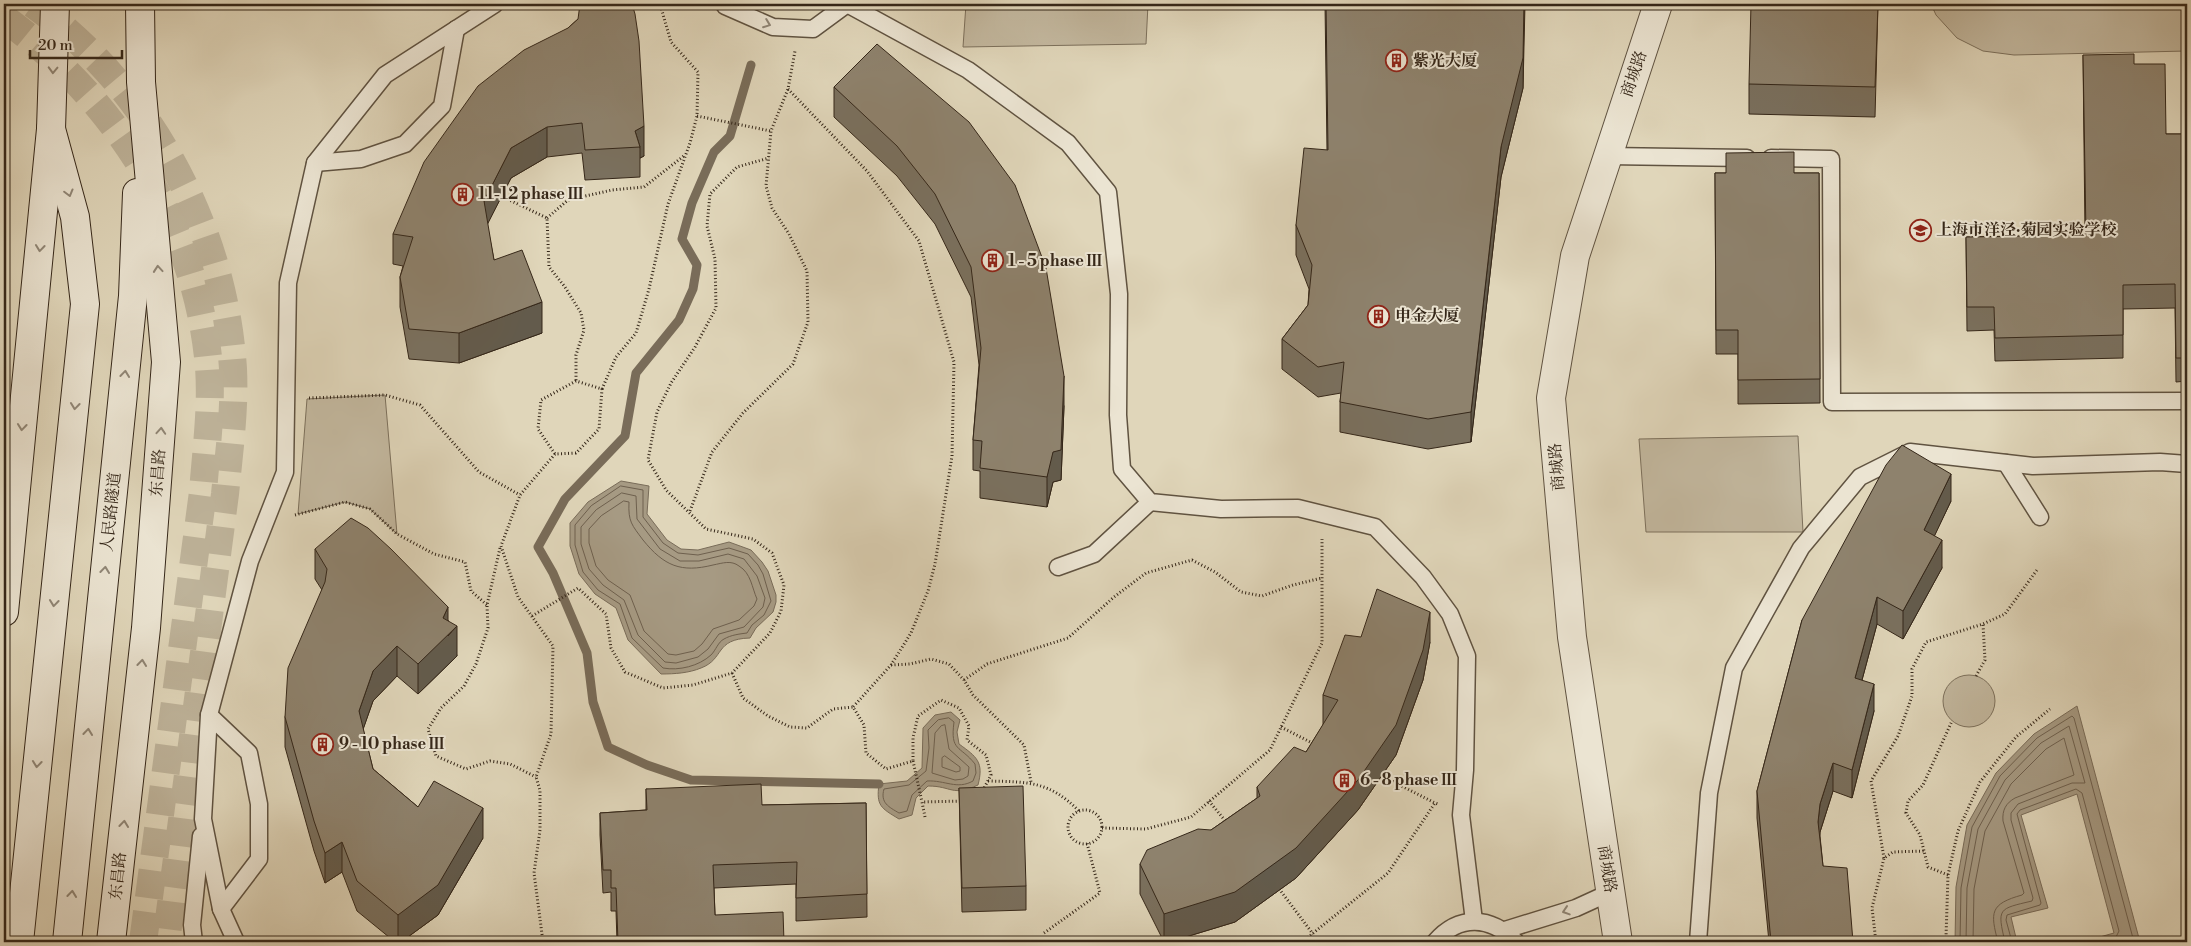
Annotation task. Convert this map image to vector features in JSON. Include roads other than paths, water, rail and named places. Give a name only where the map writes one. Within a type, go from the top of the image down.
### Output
[{"type":"main road","points":[[4,612],[51,130],[55,4]]},
{"type":"main road","name":"东昌路","points":[[111,942],[146,628],[166,362],[141,82],[140,4]]},
{"type":"main road","name":"商城路","points":[[1618,942],[1572,637],[1551,398],[1575,256],[1658,4]]},
{"type":"main road","name":"人民路隧道","points":[[67,942],[133,296],[141,82]]},
{"type":"main road","points":[[19,942],[85,304],[75,217],[51,130]]},
{"type":"lane","points":[[194,942],[192,925],[203,819],[210,715],[250,561],[286,472],[288,283],[315,163],[385,75],[495,4]]},
{"type":"lane","points":[[724,4],[773,27],[800,29],[813,29],[847,4],[968,70],[1068,142],[1108,192],[1119,294],[1118,415],[1122,469],[1150,502],[1220,509],[1298,508],[1375,526],[1423,577],[1450,614],[1467,656],[1465,770],[1461,815],[1474,921]]},
{"type":"lane","points":[[315,163],[361,159],[405,144],[442,106],[456,29]]},
{"type":"lane","points":[[1607,156],[1830,159],[1832,402],[2187,401]]},
{"type":"lane","points":[[1698,942],[1709,793],[1734,668],[1801,548],[1860,476],[1910,452],[2033,466],[2160,462],[2187,464]]},
{"type":"lane","points":[[2006,463],[2040,517]]},
{"type":"lane","points":[[1058,567],[1094,554],[1150,502]]},
{"type":"lane","points":[[210,715],[249,753],[259,804],[259,859],[221,909]]},
{"type":"lane","points":[[203,819],[221,909],[236,942]]},
{"type":"lane","points":[[1435,942],[1442,933],[1457,925],[1474,921],[1490,923],[1510,936],[1611,892]]},
{"type":"water","points":[[621,481],[649,486],[647,514],[667,540],[681,549],[698,550],[729,542],[751,550],[768,571],[776,595],[773,612],[756,628],[750,638],[731,642],[725,646],[714,660],[701,668],[682,673],[661,674],[628,640],[616,608],[595,594],[579,574],[570,546],[570,523],[588,502]]},
{"type":"water","points":[[2077,706],[2140,942],[2090,942],[2089,940],[2114,933],[2077,794],[2021,815],[2048,908],[2011,917],[2017,942],[1955,942],[1956,887],[1967,825],[1996,773],[2034,734]]},
{"type":"water","points":[[951,712],[960,720],[957,732],[959,744],[978,761],[980,777],[978,785],[957,791],[928,786],[916,798],[912,815],[899,819],[881,806],[878,797],[879,784],[907,781],[922,768],[923,728],[935,715]]},
{"type":"waterway","points":[[751,65],[730,136],[714,152],[692,203],[682,239],[697,265],[693,289],[679,320],[636,373],[625,436],[565,499],[538,547],[553,573],[587,653],[593,702],[608,747],[647,765],[691,780],[879,784]]},
{"type":"tunnel","points":[[33,4],[75,38],[112,76],[145,119],[173,164],[196,213],[214,264],[227,316],[233,369],[230,447],[166,942]]},
{"type":"tunnel","points":[[4,18],[44,51],[82,87],[115,128],[144,171],[168,217],[188,265],[201,315],[209,367],[210,398],[203,492],[143,942]]},
{"type":"place","name":"紫光大厦","points":[[1397,61]]},
{"type":"place","name":"11-12 phase Ⅲ","points":[[462,194]]},
{"type":"place","name":"上海市洋泾·菊园实验学校","points":[[1920,230]]},
{"type":"place","name":"1 - 5 phase Ⅲ","points":[[992,261]]},
{"type":"place","name":"申金大厦","points":[[1379,316]]},
{"type":"place","name":"9 - 10 phase Ⅲ","points":[[323,744]]},
{"type":"place","name":"6 - 8 phase Ⅲ","points":[[1344,780]]}]
